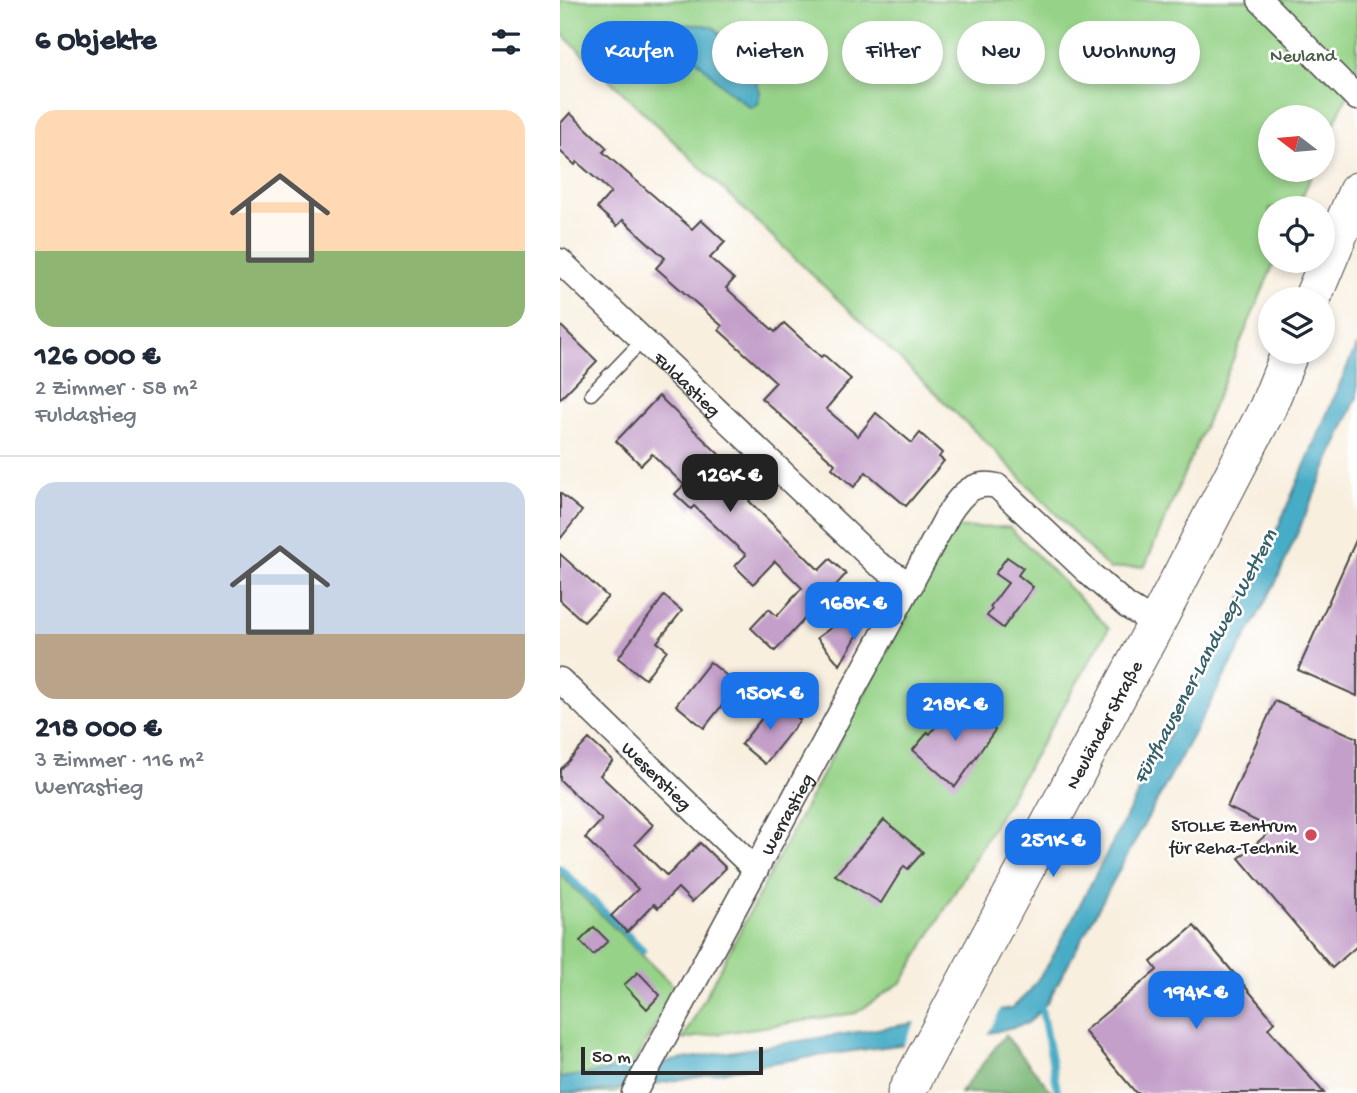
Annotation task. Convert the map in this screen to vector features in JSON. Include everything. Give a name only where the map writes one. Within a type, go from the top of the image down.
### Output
[{"type":"main road","points":[[1317,287],[1357,191]]},
{"type":"main road","name":"Neuländer Straße","points":[[906,1093],[1156,624],[1268,407],[1285,364]]},
{"type":"street","points":[[1260,0],[1357,98]]},
{"type":"street","name":"Fuldastieg","points":[[560,261],[877,563],[911,585]]},
{"type":"street","name":"Werrastieg","points":[[634,1093],[956,503],[967,491],[987,483],[1004,491],[1090,574],[1127,606],[1156,624]]},
{"type":"street","name":"Weserstieg","points":[[560,680],[757,870]]},
{"type":"lane","points":[[592,394],[643,340]]},
{"type":"green space","name":"Neuland","points":[[560,0],[1357,0],[1357,83],[1335,122],[1335,105],[1258,105],[1258,182],[1309,182],[1302,196],[1258,196],[1258,273],[1270,273],[1264,287],[1258,287],[1258,301],[1145,566],[1109,569],[992,448],[614,84],[698,84],[698,21],[581,21],[581,52],[560,32]]},
{"type":"green space","points":[[1009,527],[1109,628],[903,981],[856,1013],[683,1039],[952,528]]},
{"type":"green space","points":[[560,874],[676,989],[617,1093],[560,1093]]},
{"type":"green space","points":[[1005,1035],[1053,1093],[960,1093]]},
{"type":"water","points":[[698,25],[712,27],[712,75],[698,61]]},
{"type":"water","points":[[721,84],[757,84],[760,91],[758,104],[751,108]]},
{"type":"water","points":[[1357,344],[1357,397],[1276,582],[1047,1003],[1028,1023],[994,1032],[745,1067],[640,1086],[560,1093],[560,1078],[1012,1008],[1029,992],[1049,963],[1275,534]]},
{"type":"pier","points":[[1002,1007],[986,1037],[901,1049],[916,1021]]},
{"type":"building","points":[[570,113],[607,148],[603,152],[692,229],[701,220],[725,242],[710,258],[734,279],[726,288],[775,332],[784,323],[821,357],[824,355],[851,379],[826,409],[858,436],[876,413],[912,443],[920,433],[942,453],[939,457],[944,461],[906,506],[866,472],[854,487],[832,468],[835,464],[761,398],[776,382],[719,330],[722,326],[656,268],[665,258],[623,220],[617,226],[597,208],[611,192],[560,151],[560,124]]},
{"type":"building","points":[[560,325],[597,361],[560,399]]},
{"type":"building","points":[[659,396],[731,466],[725,473],[752,498],[749,501],[819,570],[830,559],[846,574],[775,651],[751,628],[769,609],[777,616],[802,588],[775,561],[753,584],[735,566],[746,555],[694,506],[691,509],[675,494],[684,485],[652,454],[641,465],[616,441]]},
{"type":"building","points":[[560,493],[582,511],[560,539]]},
{"type":"building","points":[[1357,538],[1357,696],[1298,670]]},
{"type":"building","points":[[560,554],[608,597],[584,622],[560,600]]},
{"type":"building","points":[[1007,557],[1023,568],[1018,575],[1033,587],[1003,628],[987,616],[992,609],[990,607],[1008,583],[995,574]]},
{"type":"building","points":[[885,588],[840,665],[817,638]]},
{"type":"building","points":[[664,596],[682,611],[657,642],[667,650],[645,679],[618,658]]},
{"type":"building","points":[[710,662],[738,685],[704,728],[676,705]]},
{"type":"building","points":[[776,701],[800,720],[765,764],[741,744]]},
{"type":"building","points":[[955,701],[995,730],[955,787],[913,750],[928,732],[930,734]]},
{"type":"building","name":"STOLLE Zentrum für Reha-Technik","points":[[1275,701],[1357,738],[1357,946],[1332,968],[1239,858],[1273,829],[1227,807]]},
{"type":"building","points":[[589,739],[613,761],[600,775],[653,825],[635,844],[667,876],[700,843],[726,868],[692,902],[678,888],[658,908],[654,904],[627,932],[611,916],[638,889],[585,838],[602,820],[560,780],[560,770]]},
{"type":"building","points":[[884,820],[923,852],[908,869],[904,866],[881,903],[835,875]]},
{"type":"building","points":[[1194,926],[1275,1022],[1268,1028],[1324,1093],[1136,1093],[1084,1031],[1157,970],[1151,962]]},
{"type":"building","points":[[594,927],[608,941],[593,955],[580,941]]},
{"type":"building","points":[[638,972],[660,995],[647,1009],[624,985]]},
{"type":"waterway","points":[[560,868],[643,950]]},
{"type":"waterway","points":[[1040,1002],[1058,1093]]},
{"type":"place","name":"STOLLE Zentrum für Reha-Technik","points":[[1311,835]]},
{"type":"water label","name":"Fünfhausener-Landweg-Wettern","points":[[1204,656]]}]
